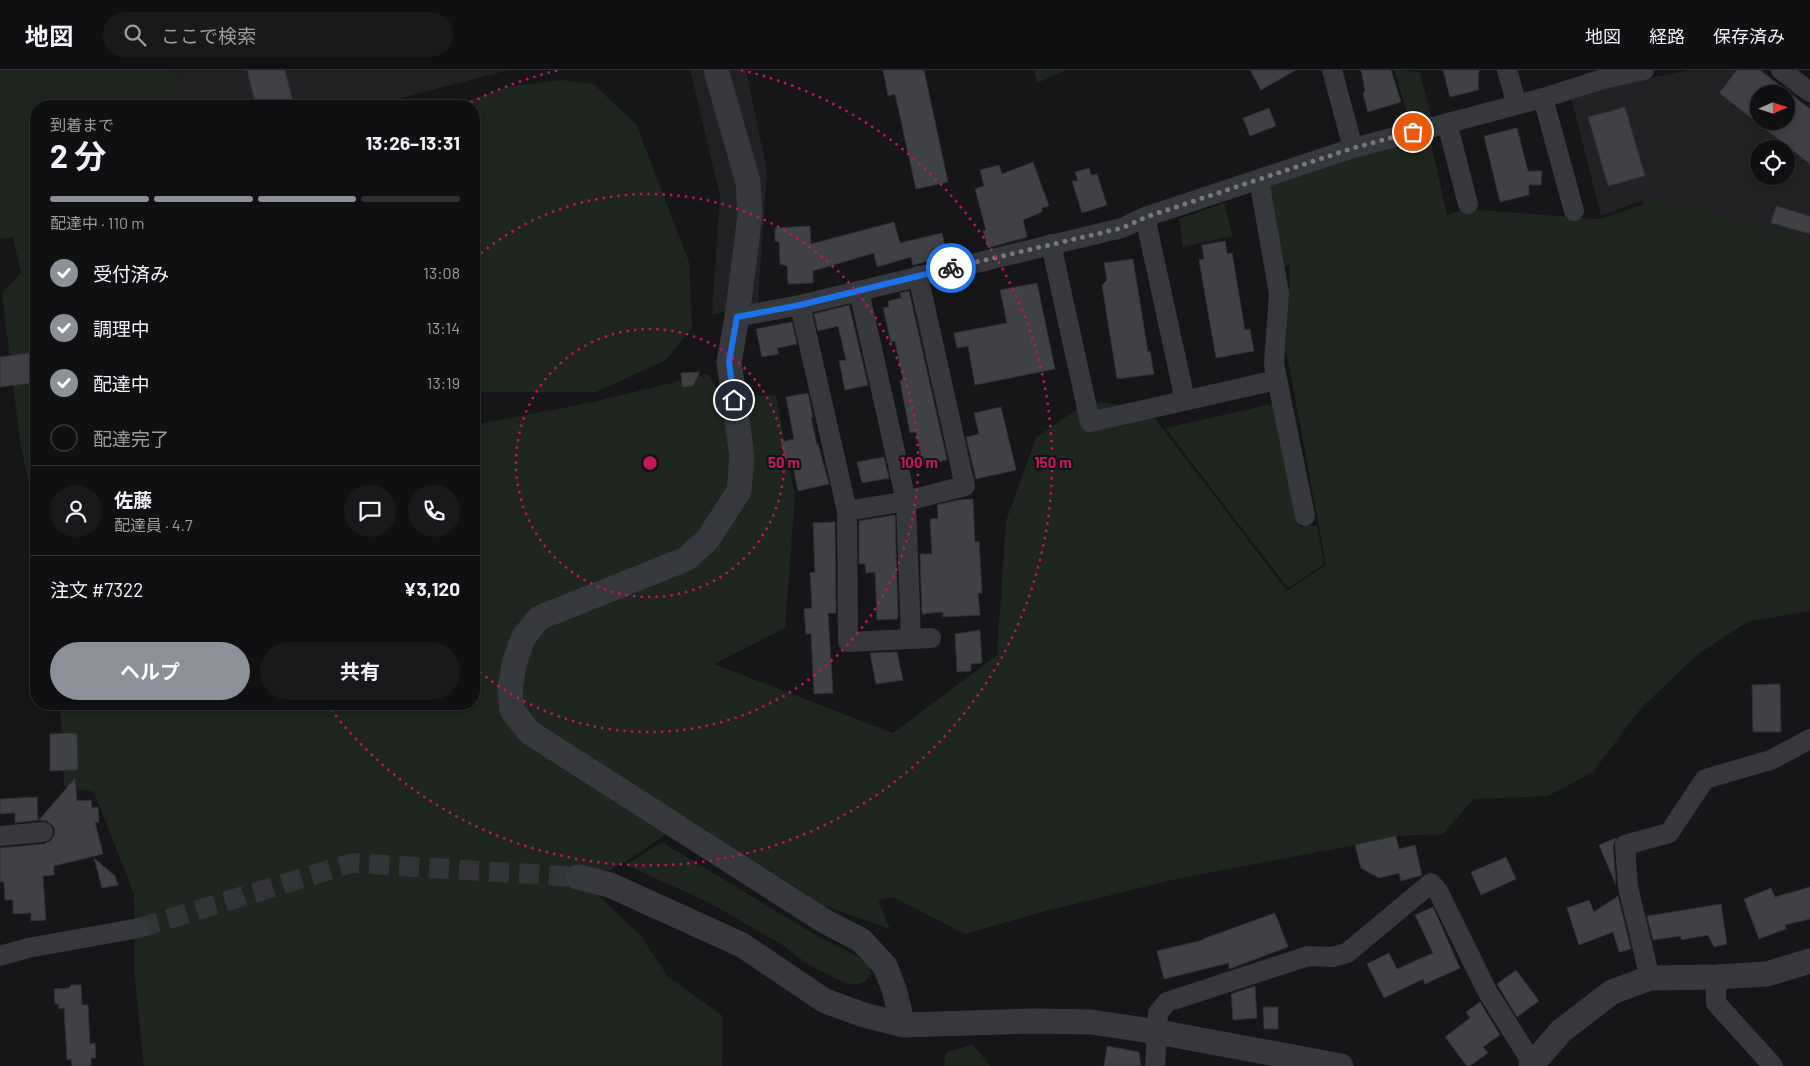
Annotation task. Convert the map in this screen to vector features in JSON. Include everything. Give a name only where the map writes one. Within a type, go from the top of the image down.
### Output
[{"type":"street","points":[[716,70],[748,182],[750,214],[737,317],[729,362],[742,457],[739,491],[708,540],[686,559],[539,618],[523,638],[514,664],[510,689],[512,710],[529,732],[826,922],[861,940],[885,966],[894,989],[903,1025]]},
{"type":"street","points":[[1332,70],[1353,148]]},
{"type":"street","points":[[1507,70],[1517,105]]},
{"type":"street","points":[[737,317],[800,305],[1122,228],[1146,217],[1353,148],[1543,98],[1603,75],[1644,70]]},
{"type":"street","points":[[1781,70],[1810,92]]},
{"type":"street","points":[[1543,98],[1574,211]]},
{"type":"street","points":[[1448,123],[1468,204]]},
{"type":"street","points":[[1258,180],[1279,293],[1274,364],[1305,516]]},
{"type":"street","points":[[1146,217],[1185,400]]},
{"type":"street","points":[[1051,244],[1090,422],[1277,380]]},
{"type":"street","points":[[847,511],[965,486],[918,276]]},
{"type":"street","points":[[800,305],[847,511],[848,642],[921,638],[906,500],[859,291]]},
{"type":"street","points":[[1650,978],[1628,887],[1625,845],[1669,833],[1705,779],[1771,760],[1810,739]]},
{"type":"street","points":[[0,836],[43,832]]},
{"type":"street","points":[[578,877],[610,885],[742,945],[825,1001],[864,1015],[903,1025],[1034,1021],[1091,1022],[1158,1032],[1341,1066]]},
{"type":"street","points":[[1154,1066],[1158,1012],[1167,1002],[1308,956],[1332,956],[1347,953],[1432,883],[1438,891],[1487,991],[1532,1065],[1561,1031],[1612,992],[1650,978],[1767,974],[1810,961]]},
{"type":"street","points":[[0,956],[28,948],[139,928]]},
{"type":"street","points":[[1716,977],[1716,1003],[1773,1066]]},
{"type":"shaded area","points":[[0,70],[174,70],[186,100],[30,100],[30,488],[20,441],[2,293],[21,273],[13,237],[0,239]]},
{"type":"shaded area","points":[[175,70],[509,70],[393,100],[185,100]]},
{"type":"shaded area","points":[[690,70],[746,70],[767,171],[758,303],[712,315],[720,195]]},
{"type":"shaded area","points":[[1034,70],[1067,70],[1037,83]]},
{"type":"shaded area","points":[[1394,70],[1420,72],[1432,120],[1411,125]]},
{"type":"shaded area","points":[[1691,70],[1755,70],[1776,85],[1750,85],[1750,130],[1795,130],[1795,99],[1810,110],[1810,370],[1642,356],[1643,200],[1601,216],[1570,93]]},
{"type":"shaded area","points":[[562,80],[593,84],[636,124],[689,262],[692,327],[666,360],[596,392],[480,392],[480,100],[470,100],[511,86]]},
{"type":"shaded area","points":[[1429,134],[1447,215],[1465,209],[1599,219],[1658,200],[1810,240],[1810,611],[1747,622],[1697,655],[1641,708],[1593,772],[1548,796],[1474,799],[1443,834],[1396,836],[1176,879],[1038,913],[965,934],[893,897],[878,900],[890,929],[825,906],[689,819],[634,856],[586,884],[641,936],[668,977],[723,1016],[722,1066],[144,1066],[135,981],[134,894],[94,792],[64,786],[60,710],[480,710],[480,424],[593,402],[708,374],[722,398],[776,395],[795,497],[785,628],[714,664],[893,733],[997,655],[1006,521],[1036,438],[1088,401],[1147,408],[1287,591],[1326,565],[1286,349],[1290,265],[1285,266],[1268,184]]},
{"type":"shaded area","points":[[1224,203],[1233,236],[1183,247],[1179,219]]},
{"type":"shaded area","points":[[1276,403],[1300,527],[1317,525],[1324,564],[1288,588],[1165,428]]},
{"type":"shaded area","points":[[662,842],[824,940],[855,955],[869,965],[871,973],[866,981],[856,985],[845,983],[809,965],[781,944],[710,903],[626,865]]},
{"type":"shaded area","points":[[973,1045],[990,1066],[944,1066],[946,1052]]},
{"type":"building","points":[[247,70],[285,70],[292,100],[254,100]]},
{"type":"building","points":[[883,70],[924,70],[948,182],[916,189],[895,94],[888,96]]},
{"type":"building","points":[[1250,70],[1296,70],[1261,90]]},
{"type":"building","points":[[1361,70],[1391,70],[1401,102],[1368,112],[1363,94],[1365,91]]},
{"type":"building","points":[[1443,70],[1479,70],[1478,90],[1450,97]]},
{"type":"building","points":[[1737,70],[1760,70],[1779,85],[1750,85],[1750,117],[1719,93]]},
{"type":"building","points":[[1795,97],[1810,109],[1810,164],[1795,152],[1795,140],[1779,140],[1766,130],[1795,130]]},
{"type":"building","points":[[1625,107],[1645,176],[1608,186],[1588,117]]},
{"type":"building","points":[[1269,108],[1276,126],[1250,136],[1243,118]]},
{"type":"building","points":[[1517,128],[1528,171],[1542,171],[1541,185],[1529,185],[1529,195],[1500,202],[1484,136]]},
{"type":"building","points":[[1033,162],[1049,206],[1042,208],[1042,212],[1023,220],[1027,237],[988,248],[983,231],[986,230],[975,189],[984,186],[980,170],[999,165],[1002,174]]},
{"type":"building","points":[[1089,168],[1091,175],[1097,174],[1107,205],[1082,213],[1072,181],[1078,181],[1075,172]]},
{"type":"building","points":[[1776,206],[1810,216],[1810,234],[1771,223]]},
{"type":"building","points":[[894,222],[900,243],[942,233],[945,246],[941,247],[944,257],[913,265],[911,257],[877,267],[874,253],[813,271],[813,283],[788,284],[787,266],[780,264],[779,242],[775,241],[775,228],[810,226],[811,244]]},
{"type":"building","points":[[1225,241],[1227,254],[1232,253],[1245,330],[1250,329],[1254,351],[1216,358],[1199,260],[1204,259],[1202,245]]},
{"type":"building","points":[[1133,259],[1148,352],[1150,351],[1154,374],[1117,379],[1102,285],[1107,280],[1104,263]]},
{"type":"building","points":[[1037,283],[1055,369],[975,385],[968,346],[957,348],[954,333],[1007,323],[1000,290]]},
{"type":"building","points":[[909,291],[947,460],[923,465],[916,432],[910,433],[900,381],[903,380],[895,341],[891,342],[883,308],[889,307],[888,301],[901,298],[900,293]]},
{"type":"building","points":[[849,305],[868,385],[845,390],[839,361],[846,360],[838,326],[818,331],[814,314]]},
{"type":"building","points":[[792,322],[797,344],[777,348],[779,354],[762,357],[756,329]]},
{"type":"building","points":[[30,353],[30,383],[0,387],[0,357]]},
{"type":"building","points":[[700,372],[693,386],[682,387],[681,373]]},
{"type":"building","points":[[808,393],[817,445],[829,484],[798,491],[793,466],[791,467],[790,464],[786,465],[781,442],[794,439],[786,397]]},
{"type":"building","points":[[1001,407],[1016,470],[976,479],[966,437],[979,434],[974,413]]},
{"type":"building","points":[[884,457],[889,478],[862,483],[857,462]]},
{"type":"building","points":[[973,499],[975,542],[979,541],[982,593],[978,593],[980,615],[943,617],[943,612],[922,614],[920,554],[932,554],[930,519],[938,518],[937,505]]},
{"type":"building","points":[[895,515],[898,619],[877,620],[875,572],[866,573],[865,564],[859,564],[859,521]]},
{"type":"building","points":[[835,522],[836,613],[828,613],[833,693],[814,694],[811,634],[806,634],[804,609],[812,608],[810,573],[815,572],[813,523]]},
{"type":"building","points":[[980,630],[982,663],[971,664],[971,671],[957,672],[955,634]]},
{"type":"building","points":[[897,652],[903,680],[876,684],[870,653]]},
{"type":"building","points":[[1780,684],[1781,732],[1753,732],[1752,685]]},
{"type":"building","points":[[77,733],[78,770],[50,771],[50,734]]},
{"type":"building","points":[[75,778],[77,801],[91,800],[92,808],[98,807],[99,823],[95,822],[103,854],[54,866],[54,875],[43,876],[46,920],[31,921],[31,913],[13,914],[13,900],[5,900],[4,882],[0,882],[0,848],[44,844],[50,841],[54,836],[55,830],[53,826],[47,821],[39,820]]},
{"type":"building","points":[[37,797],[38,820],[15,823],[15,813],[0,814],[0,799]]},
{"type":"building","points":[[1396,836],[1399,849],[1415,845],[1422,875],[1401,881],[1399,873],[1379,878],[1361,868],[1355,845]]},
{"type":"building","points":[[1616,838],[1613,846],[1616,885],[1599,845]]},
{"type":"building","points":[[1506,857],[1516,879],[1481,895],[1471,872]]},
{"type":"building","points":[[94,858],[115,876],[118,885],[102,888]]},
{"type":"building","points":[[1810,887],[1810,919],[1785,925],[1786,929],[1759,939],[1744,899],[1771,888],[1775,897]]},
{"type":"building","points":[[1618,896],[1631,949],[1619,952],[1613,932],[1579,945],[1567,908],[1589,900],[1594,912]]},
{"type":"building","points":[[1721,904],[1727,944],[1714,947],[1708,935],[1681,940],[1681,936],[1653,940],[1647,916]]},
{"type":"building","points":[[1433,907],[1460,968],[1425,984],[1423,979],[1384,998],[1367,964],[1389,953],[1397,969],[1433,953],[1415,915]]},
{"type":"building","points":[[1275,913],[1288,947],[1229,969],[1229,963],[1164,979],[1157,951],[1203,940]]},
{"type":"building","points":[[1516,970],[1539,1001],[1517,1017],[1497,984]]},
{"type":"building","points":[[71,985],[81,985],[82,1005],[88,1005],[90,1044],[95,1043],[96,1058],[91,1058],[91,1066],[72,1066],[71,1059],[67,1060],[64,1008],[59,1009],[59,1004],[55,1004],[54,989],[69,988]]},
{"type":"building","points":[[1255,986],[1257,1018],[1233,1020],[1231,994]]},
{"type":"building","points":[[1480,1002],[1500,1035],[1483,1047],[1488,1053],[1470,1066],[1467,1066],[1445,1037],[1470,1018],[1466,1012]]},
{"type":"building","points":[[1263,1007],[1278,1007],[1278,1029],[1264,1029]]},
{"type":"building","points":[[1107,1046],[1139,1052],[1141,1066],[1104,1066]]},
{"type":"tunnel","points":[[139,928],[352,863],[578,877]]},
{"type":"way so far","points":[[951,268],[1122,228],[1146,217],[1353,148],[1413,132]]},
{"type":"route","points":[[734,400],[729,362],[737,317],[800,305],[951,268]]}]
